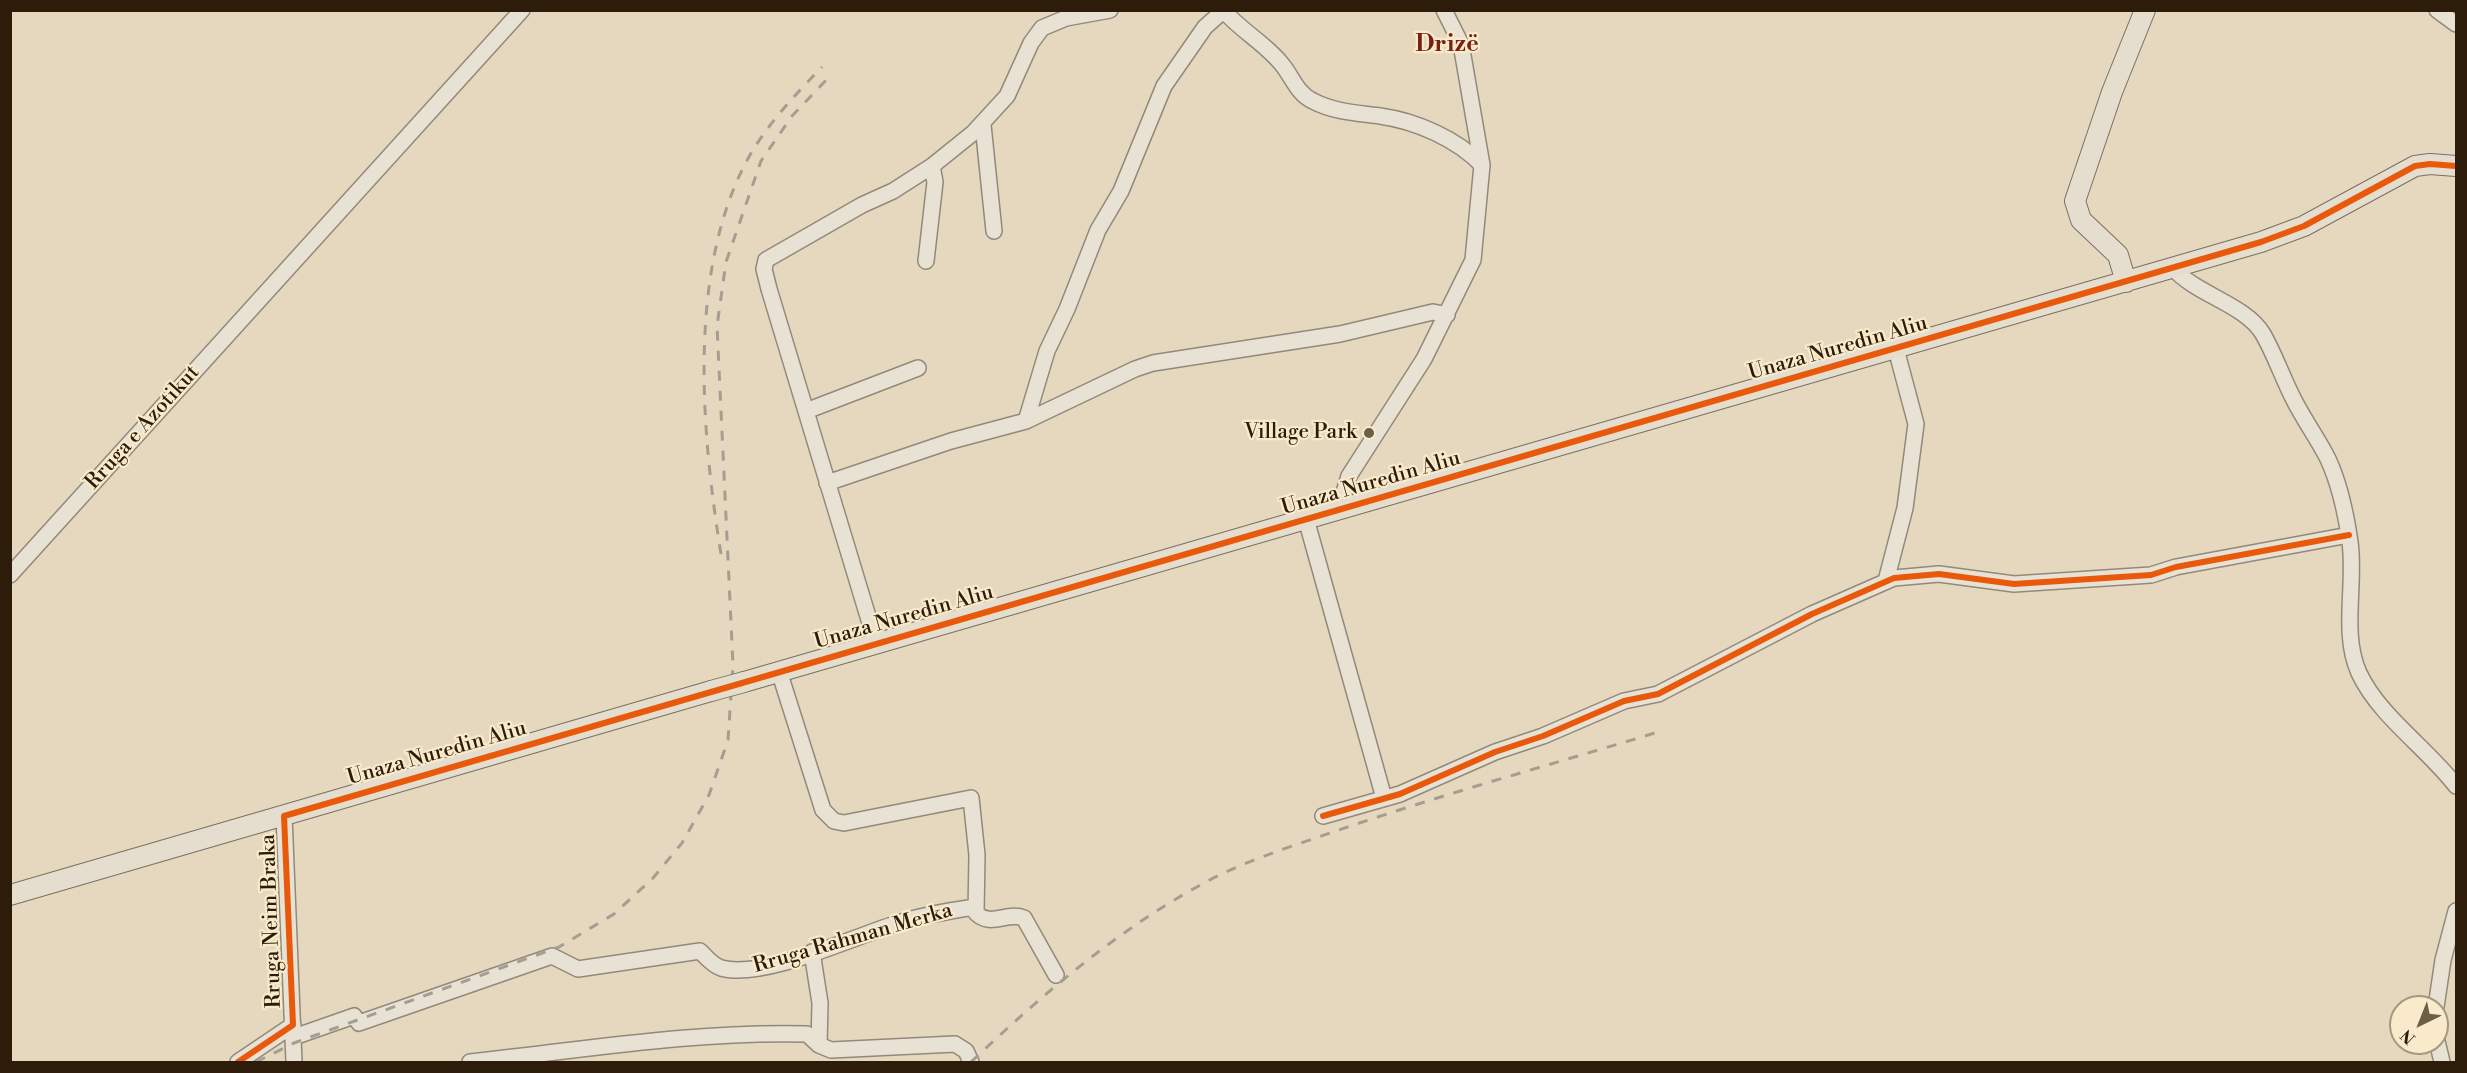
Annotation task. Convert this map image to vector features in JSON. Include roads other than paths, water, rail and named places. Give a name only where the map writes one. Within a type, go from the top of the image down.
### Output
[{"type":"main road","points":[[2126,282],[2118,255],[2081,220],[2075,201],[2112,92],[2145,10]]},
{"type":"main road","name":"Unaza Nuredin Aliu","points":[[10,895],[2126,282],[2286,234],[2415,166],[2430,164],[2457,166]]},
{"type":"street","name":"Rruga e Azotikut","points":[[10,575],[522,10]]},
{"type":"street","points":[[876,643],[769,289],[764,269],[766,260],[843,215],[893,191],[932,166],[983,125],[1007,96],[1031,43],[1042,28],[1066,18],[1110,10]]},
{"type":"street","points":[[1343,509],[1344,492],[1349,476],[1402,396],[1447,315],[1473,260],[1482,165],[1461,44],[1444,10]]},
{"type":"street","points":[[2437,10],[2457,24]]},
{"type":"street","points":[[1026,421],[1047,351],[1072,299],[1098,230],[1121,191],[1164,86],[1205,27],[1223,11],[1246,34],[1276,57],[1295,85],[1311,100],[1331,109],[1404,120],[1459,144],[1482,165]]},
{"type":"street","points":[[983,125],[994,231]]},
{"type":"street","points":[[926,261],[935,182],[932,166]]},
{"type":"street","points":[[2172,267],[2185,280],[2249,319],[2262,334],[2295,404],[2328,458],[2341,496],[2352,565],[2351,635],[2358,670],[2375,700],[2424,748],[2457,786]]},
{"type":"street","points":[[827,483],[951,441],[1026,421],[1135,369],[1153,363],[1340,334],[1433,312],[1447,315]]},
{"type":"street","points":[[1886,581],[1905,508],[1916,424],[1896,349]]},
{"type":"street","points":[[806,411],[918,368]]},
{"type":"street","points":[[1306,519],[1384,798]]},
{"type":"street","points":[[1323,816],[1417,788],[1495,752],[1543,736],[1624,701],[1658,693],[1812,614],[1902,576],[1939,574],[2014,584],[2151,575],[2176,567],[2349,535]]},
{"type":"street","points":[[779,671],[823,810],[834,821],[844,823],[971,798],[977,863],[976,913],[985,919],[1018,916],[1024,918],[1056,975]]},
{"type":"street","name":"Rruga Neim Braka","points":[[284,816],[294,1062]]},
{"type":"street","name":"Rruga Rahman Merka","points":[[293,1031],[354,1016],[360,1023],[552,956],[578,969],[700,951],[714,965],[734,970],[753,969],[898,923],[939,912],[975,907]]},
{"type":"street","points":[[2438,995],[2443,960],[2457,911]]},
{"type":"street","points":[[812,952],[820,1002],[815,1038]]},
{"type":"street","points":[[238,1062],[293,1031]]},
{"type":"street","points":[[470,1062],[716,1034],[815,1038],[831,1050],[955,1044],[966,1051],[971,1062]]},
{"type":"railway","points":[[721,554],[708,455],[704,348],[708,294],[717,243],[732,194],[753,150],[777,117],[822,67]]},
{"type":"railway","points":[[256,1062],[294,1043],[559,947],[614,914],[653,878],[682,843],[709,795],[728,740],[733,665],[717,326],[726,262],[761,161],[792,116],[830,76]]},
{"type":"railway","points":[[971,1062],[1077,968],[1164,906],[1211,879],[1280,850],[1373,818],[1658,732]]},
{"type":"place","name":"Village Park","points":[[1369,433]]},
{"type":"district","name":"Drizë","points":[[1447,45]]}]
